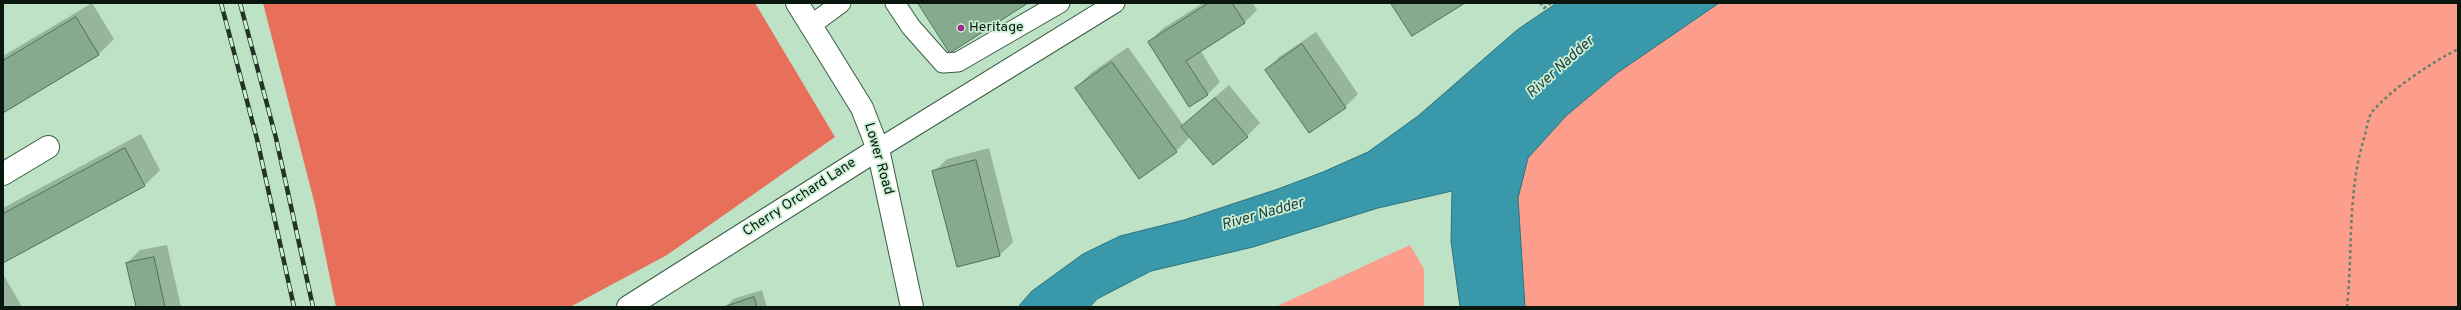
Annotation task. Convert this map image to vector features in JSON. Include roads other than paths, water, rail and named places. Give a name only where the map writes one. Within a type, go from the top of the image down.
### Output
[{"type":"street","name":"Lower Road","points":[[797,3],[862,108],[878,149],[912,307]]},
{"type":"street","points":[[3,174],[48,147]]},
{"type":"street","name":"Cherry Orchard Lane","points":[[633,306],[878,149]]},
{"type":"lane","points":[[811,25],[841,3]]},
{"type":"lane","points":[[895,3],[912,27],[943,63],[958,62],[1060,3]]},
{"type":"lane","name":"Cherry Orchard Lane","points":[[878,149],[1116,3]]},
{"type":"water","name":"River Nadder","points":[[1557,3],[1719,3],[1617,73],[1566,116],[1528,158],[1518,198],[1525,307],[1460,307],[1451,241],[1452,191],[1378,208],[1253,247],[1151,271],[1097,299],[1090,307],[1018,307],[1032,291],[1083,254],[1120,236],[1184,220],[1278,189],[1323,172],[1368,152],[1418,116],[1517,30]]},
{"type":"railway","points":[[221,3],[257,139],[294,307]]},
{"type":"railway","points":[[240,3],[276,138],[313,307]]},
{"type":"place","name":"Heritage","points":[[961,28]]}]
